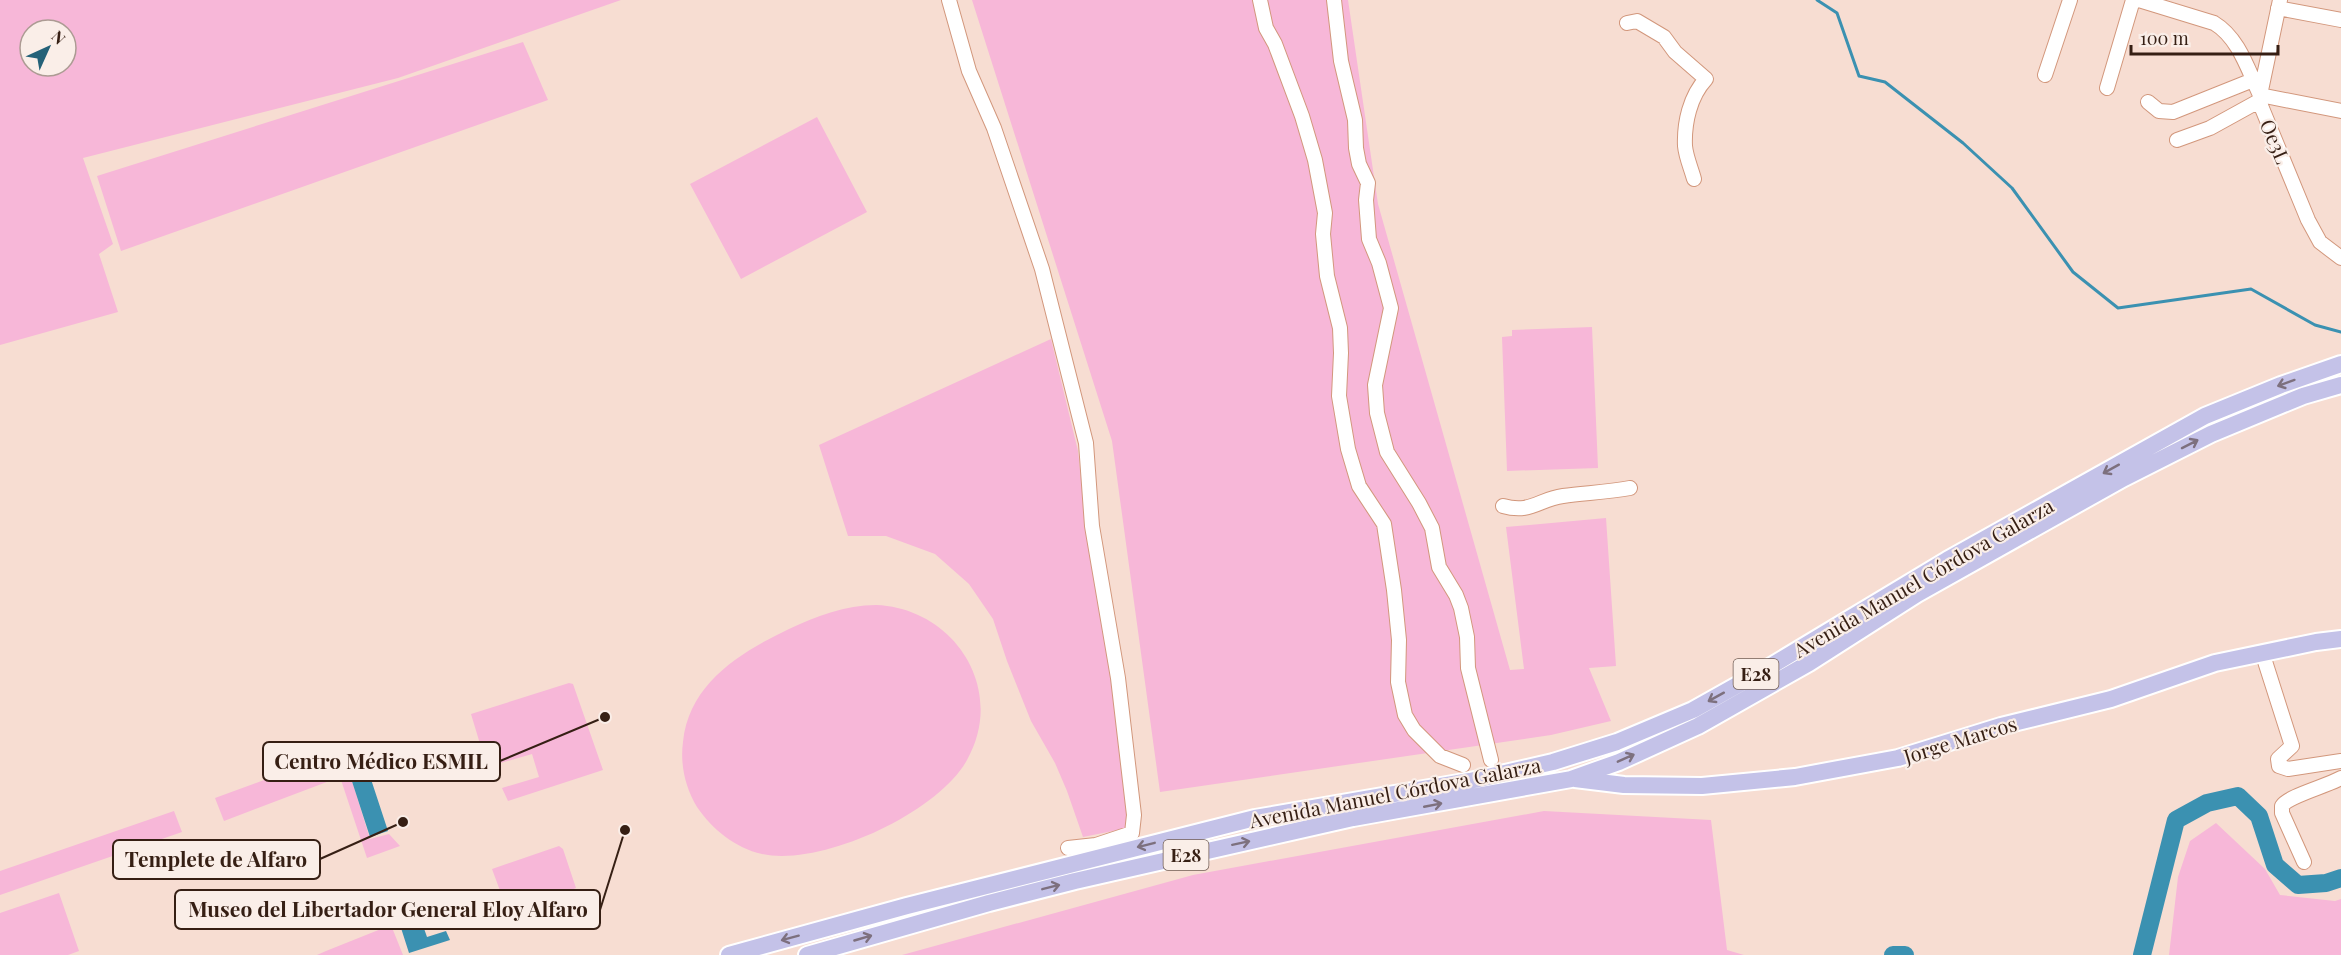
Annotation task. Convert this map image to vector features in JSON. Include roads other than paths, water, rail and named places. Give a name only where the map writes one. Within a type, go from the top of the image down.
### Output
[{"type":"main road","name":"Avenida Manuel Córdova Galarza","points":[[807,955],[988,903],[1177,857],[1353,819],[1571,779],[1619,762],[1698,726],[1809,663],[1917,594],[1951,567],[2205,416],[2281,385],[2341,364]]},
{"type":"main road","name":"Avenida Manuel Córdova Galarza","points":[[729,955],[917,903],[1255,818],[1470,781],[1553,762],[1617,742],[1693,710],[1951,567],[2211,434],[2303,396],[2341,385]]},
{"type":"main road","name":"Jorge Marcos","points":[[1571,779],[1624,785],[1702,786],[1795,777],[1898,758],[2001,726],[2110,699],[2215,663],[2262,652],[2341,639]]},
{"type":"street","points":[[949,0],[969,71],[994,128],[1042,269],[1086,443],[1092,526],[1118,678],[1134,815],[1132,833],[1122,838],[1095,845],[1068,848]]},
{"type":"street","points":[[1260,0],[1266,28],[1275,44],[1302,116],[1315,160],[1325,213],[1323,234],[1327,276],[1340,328],[1339,396],[1348,449],[1359,486],[1384,524],[1399,640],[1398,682],[1405,715],[1414,730],[1440,756],[1463,765]]},
{"type":"street","points":[[1334,0],[1341,61],[1355,120],[1356,148],[1359,164],[1368,183],[1366,201],[1369,239],[1379,263],[1391,308],[1375,385],[1377,413],[1387,452],[1419,502],[1432,528],[1439,567],[1461,608],[1467,637],[1468,668],[1491,760]]},
{"type":"street","points":[[2045,75],[2070,0]]},
{"type":"street","points":[[2107,88],[2133,0]]},
{"type":"street","name":"Oe3L","points":[[2139,0],[2214,22],[2224,28],[2236,44],[2253,80],[2308,220],[2320,242],[2341,258]]},
{"type":"street","points":[[2260,98],[2279,4],[2341,20]]},
{"type":"street","points":[[1627,23],[1637,21],[1664,37],[1675,52],[1706,79],[1696,90],[1686,133],[1685,148],[1694,179]]},
{"type":"street","points":[[2148,102],[2159,111],[2173,112],[2253,80]]},
{"type":"street","points":[[2177,140],[2210,128],[2260,98],[2341,111]]},
{"type":"street","points":[[1503,506],[1516,510],[1539,505],[1560,496],[1630,488]]},
{"type":"street","points":[[2262,652],[2292,746],[2278,759],[2278,766],[2288,769],[2341,761]]},
{"type":"street","points":[[2304,862],[2282,813],[2282,806],[2292,798],[2327,786],[2341,778]]},
{"type":"water","points":[[365,761],[388,831],[370,837],[347,766]]},
{"type":"water","points":[[414,900],[427,937],[446,931],[450,940],[409,953],[394,906]]},
{"type":"waterway","points":[[1817,0],[1837,13],[1859,76],[1885,82],[1963,143],[2012,188],[2073,272],[2118,308],[2251,289],[2315,325],[2341,332]]},
{"type":"waterway","points":[[2142,955],[2176,820],[2207,803],[2238,796],[2259,816],[2275,865],[2298,885],[2326,883],[2341,878]]},
{"type":"waterway","points":[[1893,955],[1905,955]]},
{"type":"place","name":"Centro Médico ESMIL","points":[[605,717]]},
{"type":"place","name":"Templete de Alfaro","points":[[403,822]]},
{"type":"place","name":"Museo del Libertador General Eloy Alfaro","points":[[625,830]]}]
